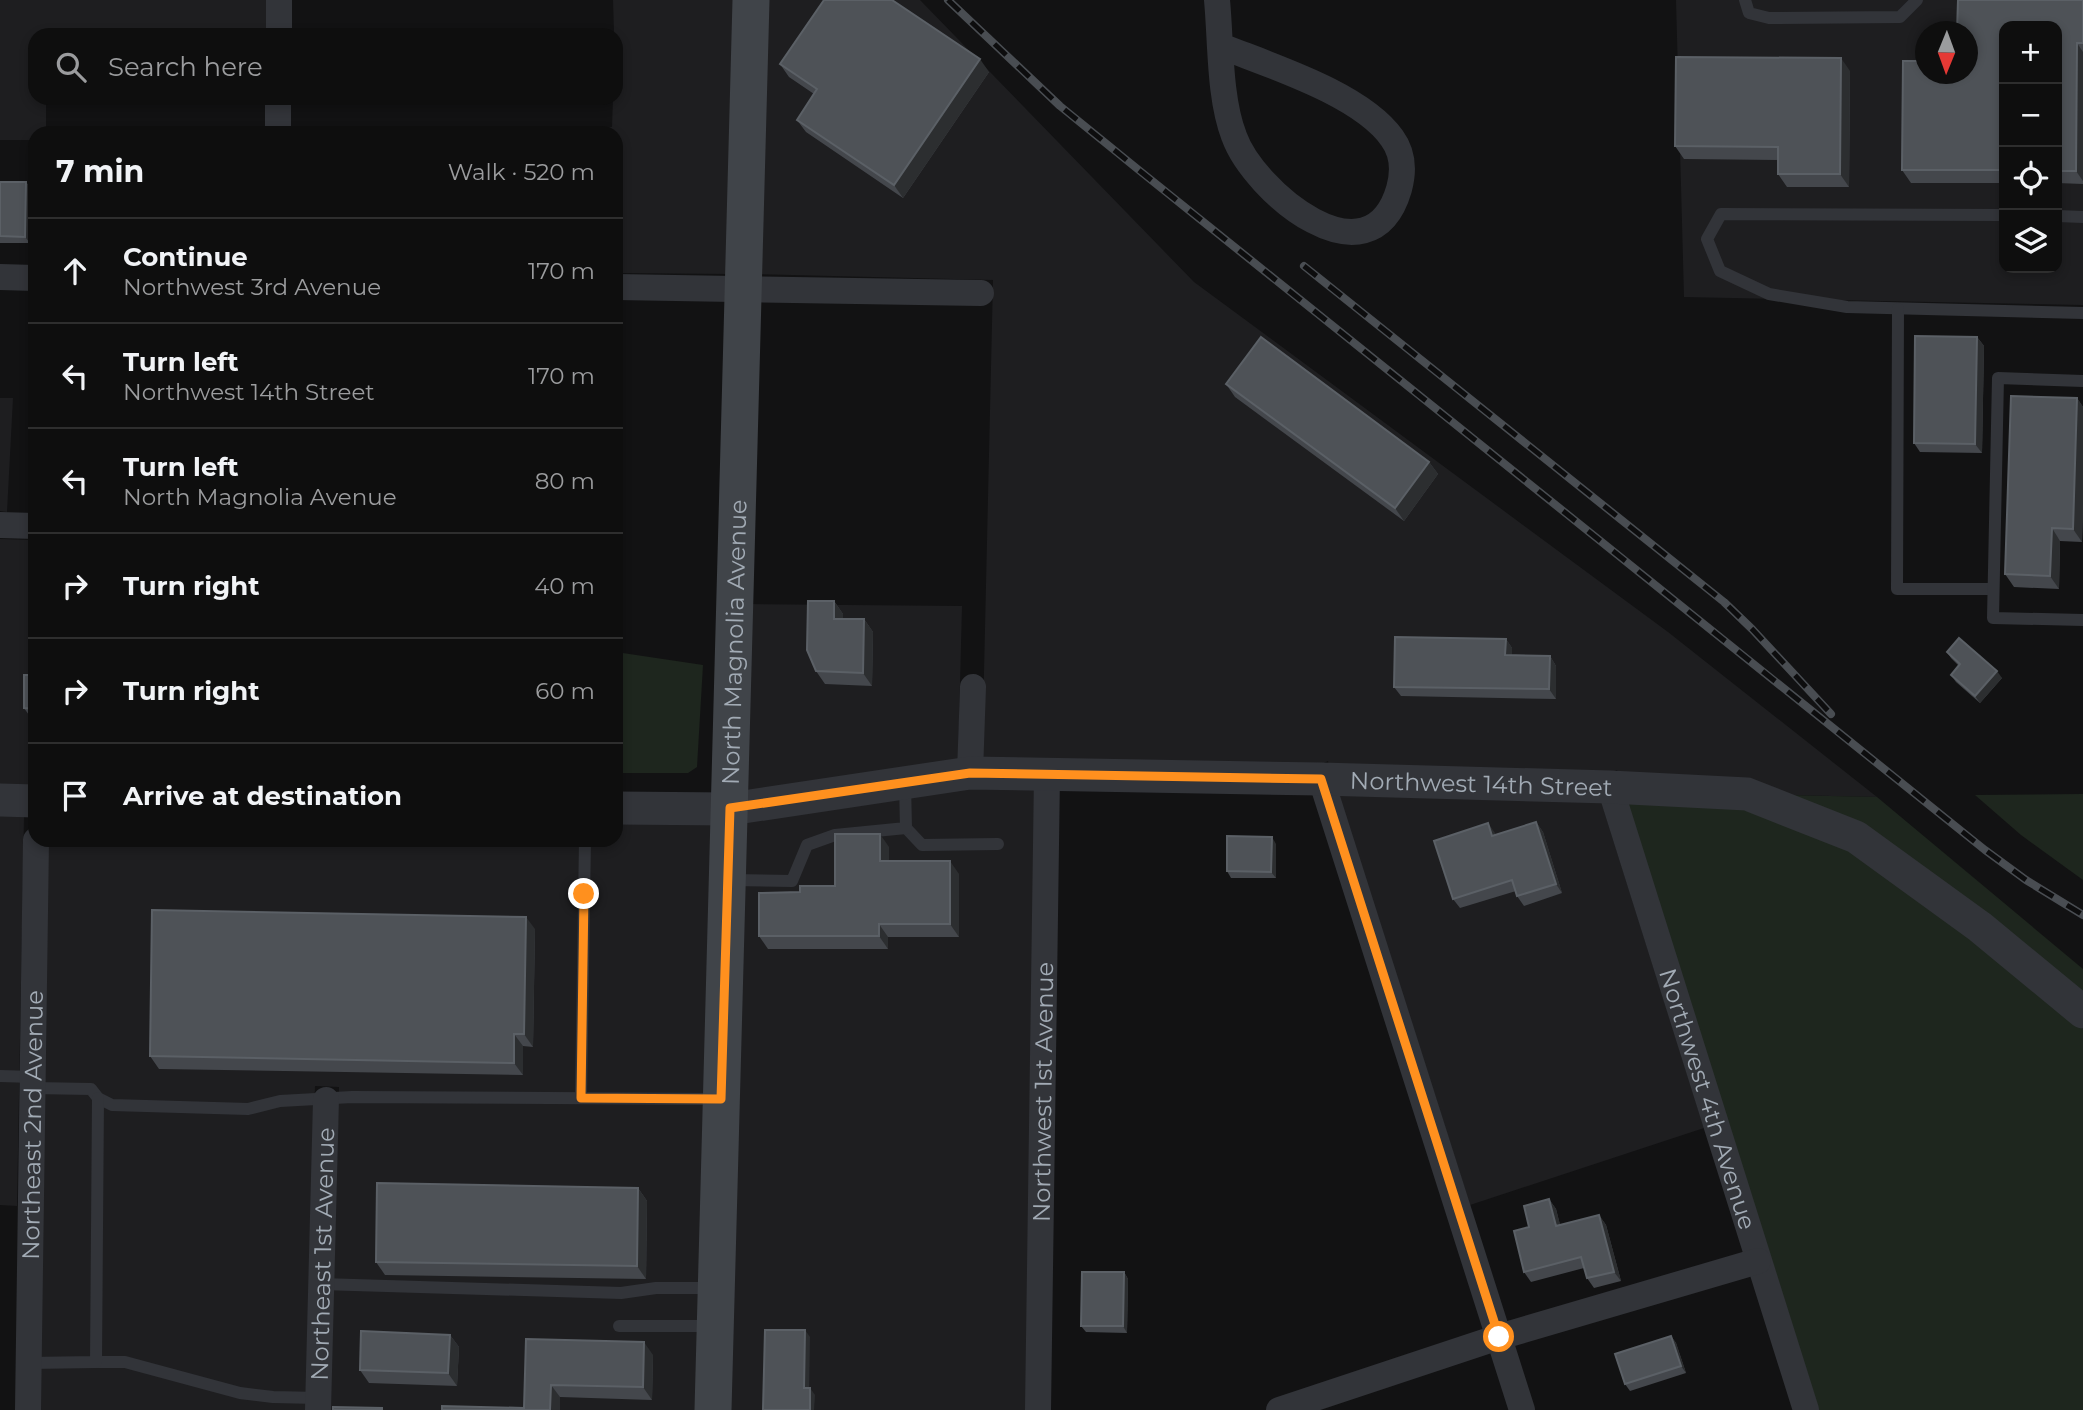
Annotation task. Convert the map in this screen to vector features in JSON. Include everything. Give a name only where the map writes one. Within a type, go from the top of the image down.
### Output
[{"type":"main road","name":"North Magnolia Avenue","points":[[713,1410],[751,0]]},
{"type":"street","points":[[279,0],[279,28]]},
{"type":"street","points":[[1217,0],[1221,46],[1227,114],[1241,153],[1261,180],[1306,218],[1332,229],[1345,231],[1368,228],[1385,216],[1397,196],[1402,171],[1398,148],[1383,128],[1356,107],[1325,89],[1221,46]]},
{"type":"street","points":[[278,105],[278,126]]},
{"type":"street","points":[[0,277],[28,278]]},
{"type":"street","points":[[623,287],[981,293]]},
{"type":"street","points":[[0,525],[28,526]]},
{"type":"street","points":[[970,773],[972,687]]},
{"type":"street","name":"Northwest 14th Street","points":[[623,808],[730,808],[970,773],[1321,779],[1610,787],[1747,794],[1856,837],[1980,927],[2083,1012]]},
{"type":"street","name":"Northwest 1st Avenue","points":[[1038,1410],[1047,774]]},
{"type":"street","points":[[1321,779],[1522,1410]]},
{"type":"street","name":"Northwest 4th Avenue","points":[[1610,787],[1806,1410]]},
{"type":"street","points":[[0,800],[28,802]]},
{"type":"street","name":"Northeast 2nd Avenue","points":[[28,1410],[36,847]]},
{"type":"street","name":"Northeast 1st Avenue","points":[[318,1404],[326,1100]]},
{"type":"street","points":[[1279,1410],[1499,1337],[1758,1261]]},
{"type":"lane","points":[[1745,0],[1749,13],[1769,18],[1900,17],[1917,0]]},
{"type":"lane","points":[[1999,215],[1721,214],[1707,239],[1720,271],[1769,294],[1847,307],[2083,313]]},
{"type":"lane","points":[[2062,216],[2083,217]]},
{"type":"lane","points":[[1898,309],[1897,589],[1993,589]]},
{"type":"lane","points":[[2083,382],[1998,378],[1993,589],[1993,618],[2083,620]]},
{"type":"lane","points":[[905,782],[906,828],[922,845],[998,844]]},
{"type":"lane","points":[[727,880],[792,881],[807,845],[835,835],[906,828]]},
{"type":"lane","points":[[581,1098],[585,847]]},
{"type":"lane","points":[[0,1076],[91,1088],[98,1098],[112,1105],[221,1109],[248,1109],[280,1101],[352,1097],[721,1099]]},
{"type":"lane","points":[[96,1362],[98,1098]]},
{"type":"lane","points":[[321,1284],[621,1293],[656,1288],[716,1288]]},
{"type":"lane","points":[[619,1326],[715,1326]]},
{"type":"lane","points":[[29,1363],[125,1362],[240,1393],[318,1404]]},
{"type":"shaded area","points":[[0,0],[267,0],[267,28],[28,28],[28,105],[46,105],[46,126],[28,126],[28,140],[0,140]]},
{"type":"shaded area","points":[[613,0],[739,0],[732,274],[623,273],[623,126],[612,126],[613,105],[623,105],[623,28],[614,28]]},
{"type":"shaded area","points":[[763,0],[920,0],[1194,282],[1668,632],[1877,797],[1785,795],[1619,774],[1617,770],[1608,773],[1329,766],[1328,761],[1319,765],[982,759],[993,280],[756,274]]},
{"type":"shaded area","points":[[1676,0],[2083,0],[2083,305],[1684,297]]},
{"type":"shaded area","points":[[0,398],[13,398],[7,512],[0,511]]},
{"type":"shaded area","points":[[0,539],[28,540],[28,788],[0,786]]},
{"type":"shaded area","points":[[747,604],[962,606],[958,761],[742,793]]},
{"type":"shaded area","points":[[623,653],[703,665],[697,767],[688,773],[623,773]]},
{"type":"shaded area","points":[[970,786],[1035,787],[1026,1410],[725,1410],[742,820]]},
{"type":"shaded area","points":[[1338,793],[1601,801],[1704,1128],[1470,1205]]},
{"type":"shaded area","points":[[2083,794],[2083,880],[2021,835],[1975,795]]},
{"type":"shaded area","points":[[1785,795],[1877,797],[2083,969],[2083,995]]},
{"type":"shaded area","points":[[1627,802],[1745,808],[1851,849],[1973,939],[2083,1029],[2083,1410],[1819,1410]]},
{"type":"shaded area","points":[[0,814],[24,815],[17,1206],[0,1205]]},
{"type":"shaded area","points":[[623,822],[717,822],[701,1410],[330,1410],[339,1087],[315,1086],[306,1410],[40,1410],[48,847],[623,847]]},
{"type":"building","points":[[824,0],[892,0],[980,59],[894,185],[797,120],[817,89],[780,64]]},
{"type":"building","points":[[1958,0],[2083,0],[2083,43],[2077,43],[2076,171],[2062,171],[2062,21],[1999,21],[1999,170],[1902,170],[1903,61],[1915,61],[1915,84],[1978,84],[1978,21],[1957,21]]},
{"type":"building","points":[[1676,57],[1841,58],[1840,174],[1778,174],[1778,147],[1675,146]]},
{"type":"building","points":[[0,182],[26,182],[25,237],[0,236]]},
{"type":"building","points":[[1915,336],[1977,337],[1975,444],[1914,443]]},
{"type":"building","points":[[1261,337],[1429,462],[1395,508],[1226,384]]},
{"type":"building","points":[[2011,396],[2077,398],[2073,529],[2052,528],[2050,576],[2005,574]]},
{"type":"building","points":[[808,601],[834,601],[834,619],[864,619],[863,673],[816,671],[807,650]]},
{"type":"building","points":[[1395,637],[1506,639],[1505,655],[1550,656],[1549,689],[1394,687]]},
{"type":"building","points":[[1959,638],[1997,671],[1975,696],[1951,675],[1960,664],[1947,652]]},
{"type":"building","points":[[24,675],[28,675],[28,708],[24,708]]},
{"type":"building","points":[[1536,822],[1556,884],[1517,896],[1512,880],[1453,899],[1434,841],[1488,823],[1492,836]]},
{"type":"building","points":[[835,834],[880,834],[880,861],[950,861],[950,924],[879,924],[879,936],[759,936],[759,893],[800,892],[800,886],[835,886]]},
{"type":"building","points":[[1227,836],[1272,837],[1271,872],[1227,871]]},
{"type":"building","points":[[152,910],[526,917],[524,1034],[514,1034],[514,1063],[150,1056]]},
{"type":"building","points":[[377,1183],[638,1188],[637,1266],[376,1262]]},
{"type":"building","points":[[1549,1199],[1556,1226],[1599,1215],[1614,1272],[1587,1278],[1581,1257],[1524,1272],[1514,1231],[1529,1227],[1524,1206]]},
{"type":"building","points":[[1082,1272],[1124,1272],[1123,1326],[1081,1326]]},
{"type":"building","points":[[765,1330],[805,1330],[804,1388],[810,1388],[810,1410],[763,1410]]},
{"type":"building","points":[[361,1331],[450,1335],[448,1373],[360,1370]]},
{"type":"building","points":[[1671,1336],[1681,1366],[1625,1384],[1615,1354]]},
{"type":"building","points":[[526,1339],[644,1342],[643,1387],[551,1385],[550,1410],[442,1410],[442,1406],[524,1408]]},
{"type":"building","points":[[333,1407],[382,1408],[382,1410],[333,1410]]},
{"type":"railway","points":[[948,0],[1060,106],[1140,171],[1985,850],[2026,880],[2083,915]]},
{"type":"railway","points":[[1304,266],[1724,602],[1831,714]]},
{"type":"route","points":[[584,894],[581,1098],[721,1099],[730,808],[970,773],[1321,779],[1499,1337]]}]
